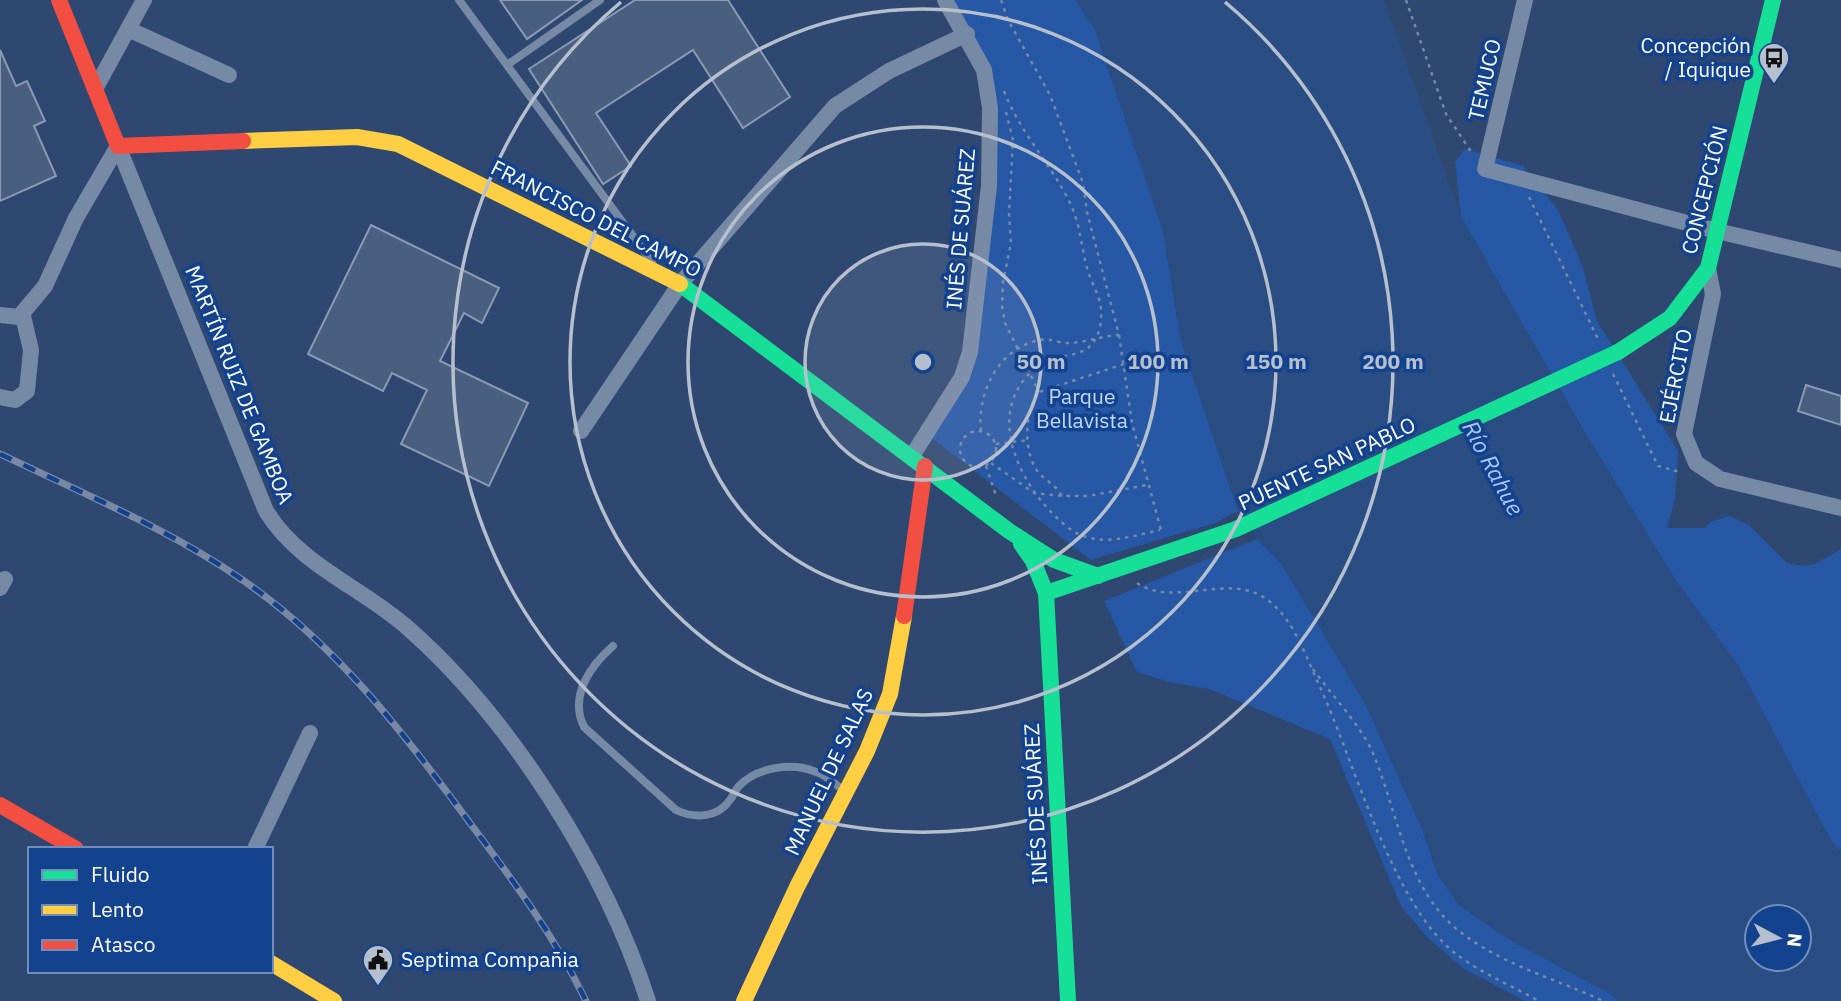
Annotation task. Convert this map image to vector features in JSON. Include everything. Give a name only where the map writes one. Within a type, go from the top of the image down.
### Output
[{"type":"street","name":"MARTÍN RUIZ DE GAMBOA","points":[[59,0],[252,481],[271,520],[297,550],[410,630],[463,684],[522,758],[586,856],[648,1001]]},
{"type":"street","points":[[95,89],[144,0]]},
{"type":"street","name":"INÉS DE SUÁREZ","points":[[912,456],[962,377],[970,352],[989,186],[990,108],[984,70],[967,34],[945,0]]},
{"type":"street","name":"TEMUCO","points":[[1485,169],[1525,0]]},
{"type":"street","name":"CONCEPCIÓN","points":[[1618,352],[1657,331],[1686,304],[1708,268],[1774,4]]},
{"type":"street","points":[[128,29],[229,75]]},
{"type":"street","points":[[580,432],[680,284],[835,106],[889,71],[967,34]]},
{"type":"street","name":"FRANCISCO DEL CAMPO","points":[[118,146],[357,137],[398,144],[658,270],[912,456],[1009,531],[1054,560],[1098,576]]},
{"type":"street","points":[[0,314],[14,318],[23,316],[45,286],[76,218],[118,146]]},
{"type":"street","points":[[1485,169],[1717,231],[1841,260]]},
{"type":"street","name":"EJÉRCITO","points":[[1696,463],[1684,434],[1713,295],[1708,268]]},
{"type":"street","points":[[0,397],[15,400],[27,391],[30,336],[23,316]]},
{"type":"street","name":"PUENTE SAN PABLO","points":[[1046,593],[1236,529],[1618,352]]},
{"type":"street","points":[[1696,463],[1720,480],[1841,508]]},
{"type":"street","name":"MANUEL DE SALAS","points":[[744,1001],[884,712],[895,676],[925,466]]},
{"type":"street","name":"INÉS DE SUÁREZ","points":[[1009,531],[1033,561],[1046,593],[1068,1001]]},
{"type":"street","points":[[256,847],[310,733]]},
{"type":"street","points":[[0,805],[73,847]]},
{"type":"street","points":[[273,964],[334,1001]]},
{"type":"lane","points":[[459,0],[658,270]]},
{"type":"lane","points":[[507,65],[600,0]]},
{"type":"lane","points":[[613,646],[596,663],[584,684],[578,702],[580,718],[584,727],[676,810],[691,815],[712,813],[724,806],[746,780],[765,771],[786,767],[818,772],[846,792]]},
{"type":"path","points":[[990,463],[1034,493],[1057,519],[1087,538],[1117,540],[1160,530],[1132,423],[1119,335],[1087,212],[1083,183],[1050,95],[1008,20],[1001,0]]},
{"type":"path","points":[[1406,0],[1446,114],[1462,141],[1485,169]]},
{"type":"path","points":[[1034,493],[1010,441],[1007,417],[1011,402],[1030,373],[1048,360],[1088,348],[1097,336],[1101,321],[1100,302],[1088,272],[1076,216],[1061,187],[1017,120],[1001,83],[1013,140],[1009,213],[1011,243],[1003,282],[1002,306],[1005,323],[1017,350],[1030,373],[1039,392]]},
{"type":"path","points":[[1526,191],[1551,237],[1602,347]]},
{"type":"path","points":[[981,431],[980,412],[986,386],[998,367],[1017,350],[1035,341],[1054,339],[1069,344],[1097,336],[1119,335]]},
{"type":"path","points":[[1062,496],[1037,470],[1026,421],[1031,403],[1039,392],[1124,364]]},
{"type":"path","points":[[1613,372],[1658,466],[1676,471],[1696,463]]},
{"type":"path","points":[[981,431],[990,435],[996,444],[996,454],[986,466],[973,467],[963,460],[961,442],[970,433],[981,431]]},
{"type":"path","points":[[996,444],[1029,440]]},
{"type":"path","points":[[956,465],[963,460]]},
{"type":"path","points":[[986,466],[997,498]]},
{"type":"path","points":[[1034,493],[1088,496],[1147,485]]},
{"type":"path","points":[[1130,579],[1149,591],[1169,593],[1223,588],[1246,590],[1268,600],[1288,620],[1342,734],[1408,895],[1432,930],[1455,953],[1539,1001]]},
{"type":"path","points":[[1309,664],[1371,748],[1410,864],[1430,896],[1457,929],[1516,966],[1602,1001]]},
{"type":"green space","name":"Parque Bellavista","points":[[950,0],[1076,0],[1095,30],[1163,231],[1181,341],[1238,511],[1215,523],[1091,560],[930,437],[972,374],[976,357],[997,118]]},
{"type":"green space","points":[[1465,149],[1523,166],[1558,210],[1583,267],[1597,321],[1678,451],[1675,499],[1667,528],[1705,528],[1710,522],[1730,516],[1749,525],[1787,563],[1803,566],[1815,564],[1841,549],[1841,852],[1830,839],[1738,665],[1676,581],[1584,431],[1461,217],[1455,162]]},
{"type":"green space","points":[[1257,539],[1281,563],[1366,705],[1422,829],[1438,875],[1459,905],[1508,939],[1606,991],[1619,1001],[1525,1001],[1464,969],[1427,937],[1401,906],[1330,739],[1209,689],[1169,682],[1137,672],[1104,601]]},
{"type":"water","name":"Río Rahue","points":[[1076,0],[1384,0],[1461,217],[1584,431],[1676,581],[1738,665],[1830,839],[1841,852],[1841,1001],[1619,1001],[1606,991],[1508,939],[1459,905],[1438,875],[1422,829],[1366,705],[1281,563],[1257,539],[1238,511],[1181,341],[1163,231],[1095,30]]},
{"type":"building","points":[[500,0],[582,0],[527,39]]},
{"type":"building","points":[[635,0],[728,0],[790,97],[743,128],[693,50],[596,113],[631,166],[603,184],[529,69]]},
{"type":"building","points":[[0,50],[16,86],[27,81],[45,121],[34,126],[56,176],[0,201]]},
{"type":"building","points":[[371,225],[499,288],[482,323],[464,313],[440,361],[528,403],[489,486],[401,444],[427,390],[392,373],[383,391],[308,354]]},
{"type":"building","points":[[1806,385],[1841,396],[1841,425],[1798,411]]},
{"type":"railway","points":[[0,454],[186,545],[244,581],[308,632],[364,689],[440,782],[529,905],[586,1001]]},
{"type":"traffic: fast","points":[[1618,352],[1670,318],[1708,268],[1773,0]]},
{"type":"traffic: fast","points":[[680,284],[1009,531],[1054,560],[1098,576]]},
{"type":"traffic: fast","points":[[1236,529],[1618,352]]},
{"type":"traffic: fast","points":[[1046,593],[1236,529]]},
{"type":"traffic: fast","points":[[1021,544],[1033,561],[1046,593],[1068,1001]]},
{"type":"traffic: slow","points":[[243,141],[357,137],[398,144],[680,284]]},
{"type":"traffic: slow","points":[[744,1001],[797,887],[867,751],[890,694],[904,616]]},
{"type":"traffic: slow","points":[[273,964],[334,1001]]},
{"type":"traffic: jam","points":[[59,0],[118,146],[243,141]]},
{"type":"traffic: jam","points":[[904,616],[925,466]]},
{"type":"traffic: jam","points":[[0,805],[73,847]]},
{"type":"place","name":"Concepción / Iquique","points":[[1774,85]]},
{"type":"place","name":"Septima Compañia","points":[[378,987]]}]
